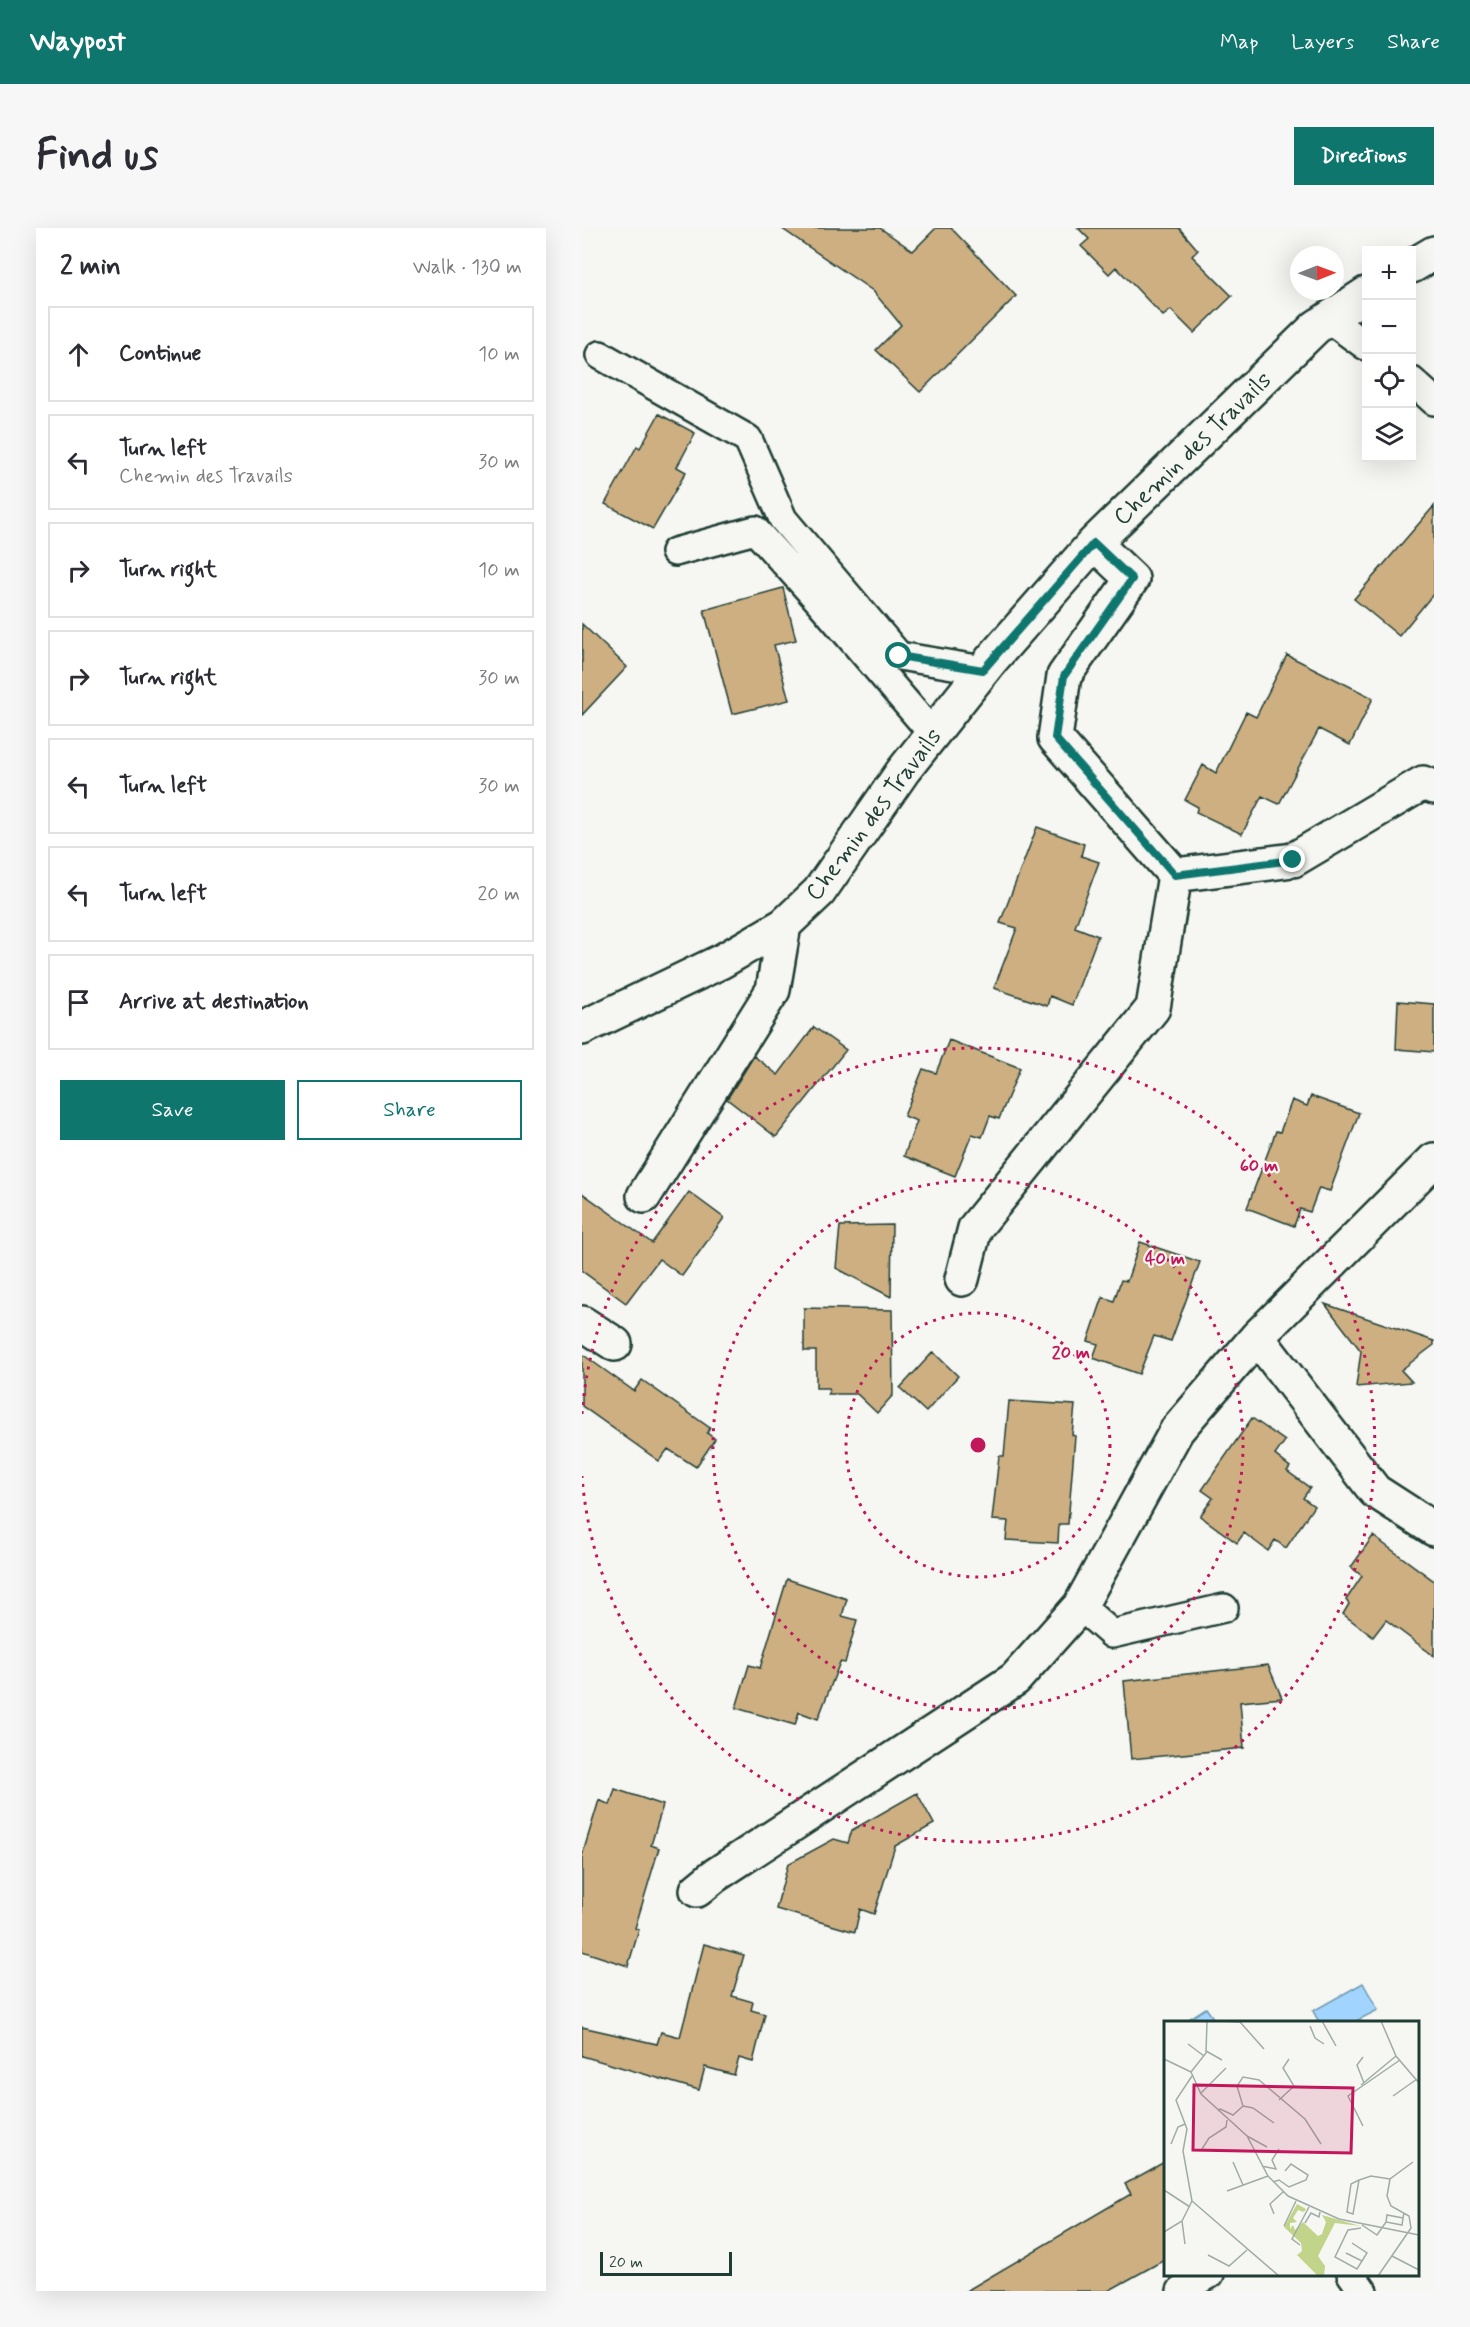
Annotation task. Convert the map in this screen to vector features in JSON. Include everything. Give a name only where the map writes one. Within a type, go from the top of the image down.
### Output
[{"type":"street","points":[[1416,264],[1434,253]]},
{"type":"street","name":"Chemin des Travails","points":[[582,1028],[722,961],[784,926],[819,892],[903,771],[983,670],[1094,543],[1316,327],[1362,297]]},
{"type":"street","points":[[1094,543],[1132,579],[1064,676],[1055,738],[1175,875]]},
{"type":"street","points":[[1175,875],[1293,860],[1423,783],[1434,787]]},
{"type":"street","points":[[962,1279],[975,1228],[1153,1008],[1175,875]]},
{"type":"street","points":[[644,1196],[773,990],[784,926]]},
{"type":"street","points":[[697,1890],[714,1876],[1015,1679],[1080,1606],[1177,1430],[1257,1337],[1434,1160]]},
{"type":"street","points":[[582,1323],[615,1344]]},
{"type":"street","points":[[1257,1337],[1374,1491],[1434,1529]]},
{"type":"lane","points":[[1329,319],[1362,343]]},
{"type":"lane","points":[[600,355],[748,439],[783,519],[899,656],[983,670]]},
{"type":"lane","points":[[1416,385],[1434,401]]},
{"type":"lane","points":[[675,552],[755,530],[933,734]]},
{"type":"lane","points":[[1080,1606],[1112,1635],[1224,1608]]},
{"type":"lane","points":[[1181,2291],[1207,2276]]},
{"type":"lane","points":[[1352,2276],[1363,2291]]},
{"type":"water","points":[[1363,1983],[1378,2010],[1356,2021],[1318,2021],[1313,2011]]},
{"type":"water","points":[[1206,2008],[1215,2021],[1186,2021]]},
{"type":"building","points":[[781,228],[880,228],[913,251],[936,228],[951,228],[1016,296],[920,392],[876,350],[901,325],[873,291]]},
{"type":"building","points":[[1078,228],[1179,228],[1198,250],[1192,256],[1232,296],[1194,333],[1171,310],[1163,316],[1116,267],[1109,274],[1081,246],[1089,239]]},
{"type":"building","points":[[659,414],[695,433],[677,467],[686,472],[653,529],[605,504],[637,446],[640,448]]},
{"type":"building","points":[[1434,506],[1434,593],[1399,636],[1354,599]]},
{"type":"building","points":[[783,588],[796,640],[774,645],[789,700],[732,714],[704,610]]},
{"type":"building","points":[[582,624],[627,667],[582,715]]},
{"type":"building","points":[[1287,655],[1373,698],[1350,745],[1319,729],[1279,804],[1262,796],[1242,834],[1196,812],[1198,807],[1185,800],[1203,765],[1216,773],[1246,712],[1256,717]]},
{"type":"building","points":[[1037,827],[1084,844],[1081,856],[1099,862],[1075,927],[1098,936],[1072,1005],[1050,996],[1047,1006],[994,988],[1017,928],[1000,923]]},
{"type":"building","points":[[1398,1001],[1434,1004],[1434,1052],[1396,1049]]},
{"type":"building","points":[[814,1027],[846,1050],[776,1137],[727,1099],[754,1056],[778,1075]]},
{"type":"building","points":[[949,1040],[1020,1068],[999,1119],[990,1116],[982,1137],[972,1134],[955,1176],[904,1156],[917,1121],[904,1116],[923,1069],[936,1073]]},
{"type":"building","points":[[1311,1096],[1359,1113],[1330,1191],[1319,1188],[1310,1212],[1300,1209],[1294,1226],[1247,1208],[1276,1131],[1280,1132],[1292,1100],[1307,1106]]},
{"type":"building","points":[[689,1192],[724,1218],[682,1276],[659,1259],[626,1303],[582,1271],[582,1193],[652,1243]]},
{"type":"building","points":[[892,1225],[891,1297],[836,1268],[840,1226]]},
{"type":"building","points":[[1140,1242],[1200,1262],[1171,1341],[1154,1336],[1139,1374],[1093,1358],[1098,1344],[1088,1341],[1103,1297],[1114,1301],[1121,1280],[1127,1281]]},
{"type":"building","points":[[1325,1304],[1434,1341],[1434,1345],[1401,1370],[1412,1382],[1356,1387],[1361,1351]]},
{"type":"building","points":[[804,1308],[892,1310],[893,1395],[877,1413],[857,1394],[828,1394],[829,1388],[816,1388],[816,1351],[804,1351]]},
{"type":"building","points":[[933,1352],[958,1376],[926,1412],[900,1388]]},
{"type":"building","points":[[582,1354],[634,1391],[642,1380],[710,1428],[707,1433],[715,1439],[696,1467],[668,1449],[659,1461],[582,1406]]},
{"type":"building","points":[[1009,1401],[1075,1405],[1072,1435],[1075,1436],[1068,1524],[1059,1524],[1058,1543],[1006,1540],[1008,1521],[992,1520],[999,1456],[1004,1456]]},
{"type":"building","points":[[1252,1418],[1285,1441],[1275,1455],[1290,1467],[1287,1471],[1310,1488],[1303,1498],[1314,1506],[1286,1548],[1275,1540],[1268,1551],[1244,1533],[1237,1543],[1200,1516],[1213,1498],[1202,1490]]},
{"type":"building","points":[[1373,1536],[1434,1581],[1434,1656],[1386,1620],[1373,1637],[1343,1614],[1349,1604],[1346,1600],[1362,1576],[1351,1567]]},
{"type":"building","points":[[787,1579],[847,1599],[842,1616],[857,1620],[845,1663],[840,1662],[818,1719],[799,1712],[795,1725],[736,1708],[749,1665],[760,1668]]},
{"type":"building","points":[[1268,1665],[1282,1698],[1240,1702],[1244,1748],[1131,1759],[1124,1681]]},
{"type":"building","points":[[615,1789],[663,1805],[651,1845],[659,1848],[635,1928],[639,1930],[628,1966],[582,1951],[582,1856],[599,1800],[610,1805]]},
{"type":"building","points":[[917,1793],[934,1824],[895,1846],[874,1914],[860,1909],[855,1932],[776,1909],[788,1864],[834,1839],[848,1843],[852,1830]]},
{"type":"building","points":[[704,1944],[744,1955],[732,1996],[753,2002],[751,2010],[765,2014],[753,2062],[739,2058],[734,2075],[705,2067],[699,2090],[582,2056],[582,2027],[657,2044],[661,2032],[680,2037]]},
{"type":"building","points":[[1164,2162],[1164,2260],[1108,2291],[966,2291],[1131,2194],[1125,2184]]},
{"type":"route","points":[[899,656],[983,670],[1094,543],[1132,579],[1064,676],[1055,738],[1175,875],[1293,860]]}]
